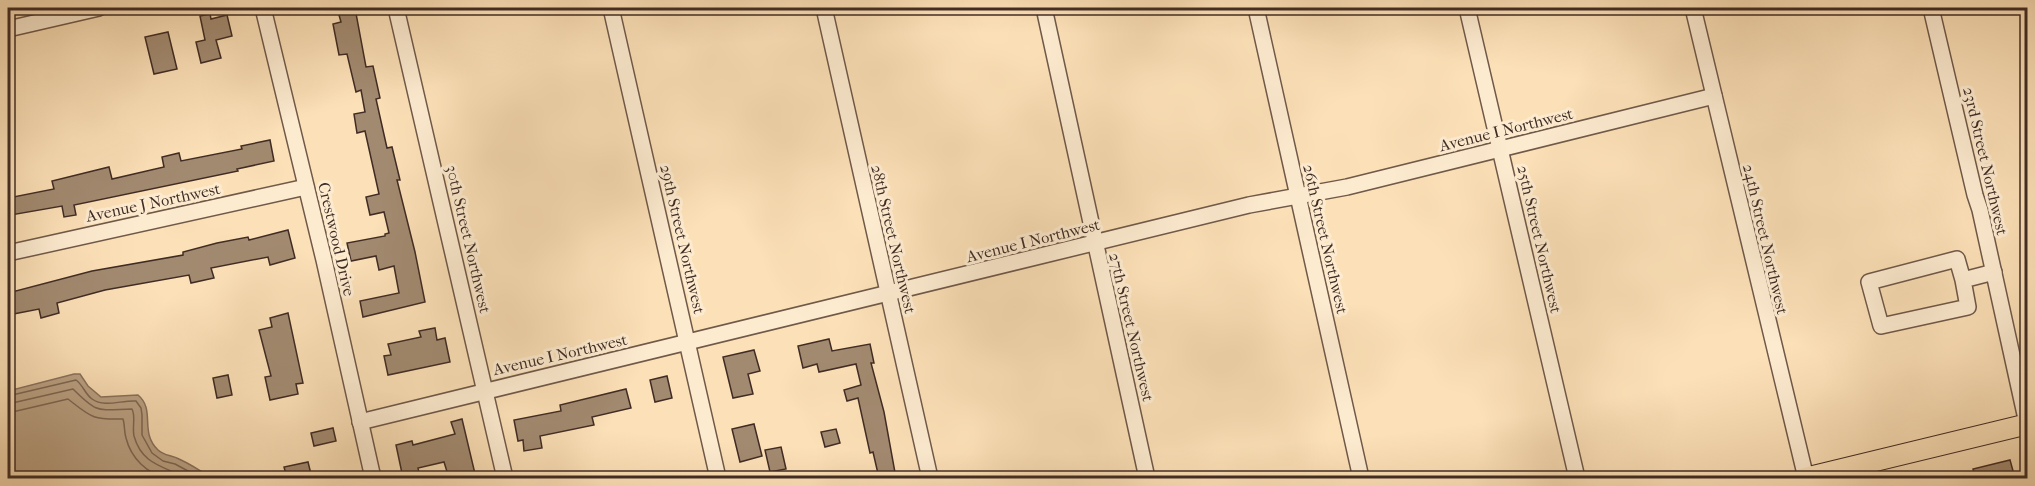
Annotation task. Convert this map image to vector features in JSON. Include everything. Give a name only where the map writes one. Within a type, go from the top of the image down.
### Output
[{"type":"main road","points":[[1805,478],[1860,472],[2027,425]]},
{"type":"street","points":[[8,29],[40,14],[99,8]]},
{"type":"street","name":"Crestwood Drive","points":[[263,8],[373,478]]},
{"type":"street","name":"30th Street Northwest","points":[[396,8],[506,478]]},
{"type":"street","name":"29th Street Northwest","points":[[611,8],[718,478]]},
{"type":"street","name":"28th Street Northwest","points":[[824,8],[930,478]]},
{"type":"street","name":"27th Street Northwest","points":[[1044,8],[1147,478]]},
{"type":"street","name":"26th Street Northwest","points":[[1256,8],[1361,478]]},
{"type":"street","name":"25th Street Northwest","points":[[1467,8],[1577,478]]},
{"type":"street","name":"24th Street Northwest","points":[[1693,8],[1805,478]]},
{"type":"street","name":"23rd Street Northwest","points":[[1931,8],[1994,272],[2027,425]]},
{"type":"street","name":"Avenue I Northwest","points":[[360,422],[1249,205],[1358,184],[1714,96]]},
{"type":"street","name":"Avenue J Northwest","points":[[8,253],[306,188]]},
{"type":"street","points":[[1957,259],[1964,280],[1968,307],[1881,326],[1869,282],[1957,259]]},
{"type":"street","points":[[1964,280],[1994,272]]},
{"type":"water","points":[[80,374],[88,386],[101,397],[138,395],[146,407],[149,436],[158,450],[187,463],[211,478],[13,478],[8,471],[8,391]]},
{"type":"building","points":[[337,8],[355,8],[366,67],[373,66],[380,98],[376,99],[387,148],[392,147],[400,180],[397,180],[425,302],[363,317],[360,301],[399,293],[394,266],[379,270],[376,256],[351,261],[347,243],[385,236],[389,233],[384,212],[370,215],[366,197],[379,194],[365,131],[357,133],[354,114],[365,112],[361,90],[356,92],[347,54],[339,55],[333,24],[341,22]]},
{"type":"building","points":[[210,14],[211,19],[227,15],[232,36],[216,40],[221,58],[201,63],[196,42],[205,40],[200,16]]},
{"type":"building","points":[[168,32],[177,69],[154,74],[145,37]]},
{"type":"building","points":[[270,140],[274,161],[237,169],[238,171],[74,205],[76,215],[64,217],[62,206],[11,215],[8,198],[54,189],[52,181],[109,167],[112,179],[164,167],[162,157],[179,153],[181,161],[242,149],[241,146]]},
{"type":"building","points":[[288,230],[295,258],[270,265],[268,257],[211,268],[214,278],[191,283],[189,275],[105,290],[57,303],[59,313],[41,318],[39,309],[8,315],[8,293],[92,271],[183,255],[183,252],[217,243],[248,237],[249,240]]},
{"type":"building","points":[[288,313],[303,383],[296,384],[298,394],[270,400],[265,377],[271,376],[259,330],[272,327],[270,318]]},
{"type":"building","points":[[435,328],[437,340],[445,338],[450,362],[388,375],[384,356],[391,355],[388,344],[421,337],[419,331]]},
{"type":"building","points":[[829,339],[832,351],[870,344],[874,363],[871,363],[884,412],[896,478],[879,478],[873,452],[870,453],[858,398],[847,401],[844,390],[861,385],[856,364],[819,372],[817,364],[803,368],[798,346]]},
{"type":"building","points":[[754,350],[760,371],[748,374],[753,394],[733,398],[723,357]]},
{"type":"building","points":[[228,375],[232,395],[217,398],[213,378]]},
{"type":"building","points":[[667,376],[672,398],[655,402],[650,380]]},
{"type":"building","points":[[626,389],[631,408],[592,417],[594,425],[540,436],[542,448],[524,451],[523,440],[518,441],[514,420],[561,411],[560,405]]},
{"type":"building","points":[[462,419],[476,478],[449,478],[444,462],[418,468],[420,478],[403,478],[396,445],[412,441],[413,445],[455,434],[451,422]]},
{"type":"building","points":[[754,424],[762,456],[740,462],[732,429]]},
{"type":"building","points":[[333,428],[336,441],[314,446],[311,433]]},
{"type":"building","points":[[836,429],[840,443],[825,447],[821,432]]},
{"type":"building","points":[[781,447],[786,469],[770,472],[765,450]]},
{"type":"building","points":[[2010,460],[2015,478],[1975,478],[1973,469]]},
{"type":"building","points":[[308,462],[312,478],[287,478],[284,467]]}]
